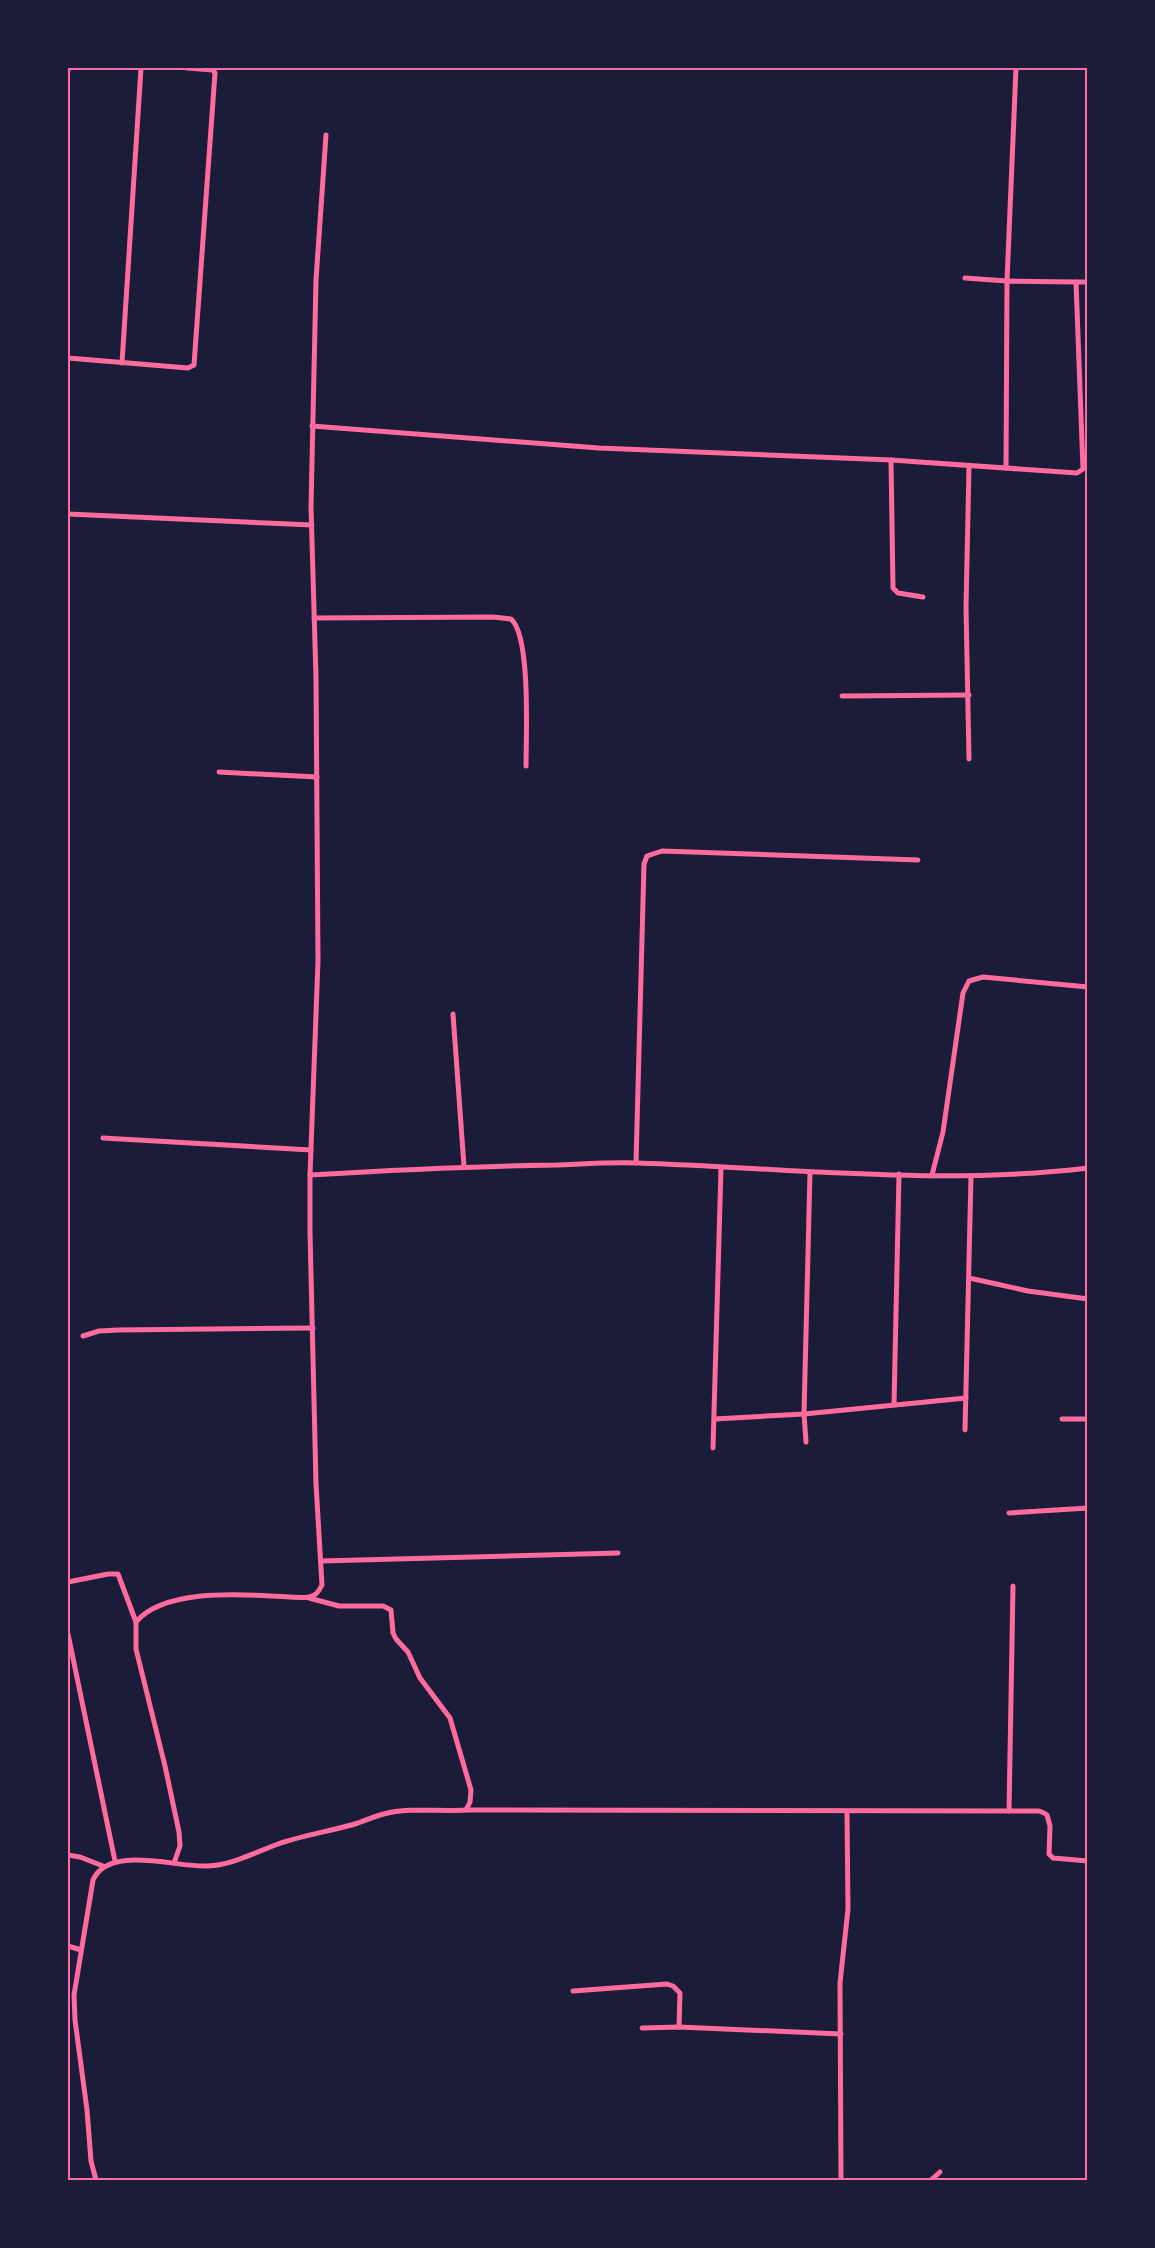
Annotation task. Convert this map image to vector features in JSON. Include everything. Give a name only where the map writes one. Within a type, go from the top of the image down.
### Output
[{"type":"street","points":[[122,363],[141,68]]},
{"type":"street","points":[[68,358],[188,368],[194,365],[215,73],[213,70],[187,68]]},
{"type":"street","points":[[1006,468],[1007,281],[1016,68]]},
{"type":"street","points":[[307,1598],[319,1591],[322,1585],[316,1484],[310,1175],[318,961],[312,426],[316,280],[326,135]]},
{"type":"street","points":[[965,278],[1088,282]]},
{"type":"street","points":[[312,426],[599,448],[891,460],[1071,474],[1080,472],[1083,468],[1076,282]]},
{"type":"street","points":[[891,460],[893,588],[898,593],[924,597]]},
{"type":"street","points":[[969,466],[966,608],[969,759]]},
{"type":"street","points":[[68,514],[312,525]]},
{"type":"street","points":[[315,618],[500,617],[511,619],[519,629],[525,662],[526,766]]},
{"type":"street","points":[[842,696],[969,694]]},
{"type":"street","points":[[219,772],[317,777]]},
{"type":"street","points":[[636,1163],[644,864],[647,856],[662,851],[918,860]]},
{"type":"street","points":[[932,1175],[942,1132],[963,993],[969,981],[983,977],[1088,987]]},
{"type":"street","points":[[453,1014],[464,1166]]},
{"type":"street","points":[[103,1138],[311,1150]]},
{"type":"street","points":[[310,1175],[464,1166],[636,1163],[810,1172],[971,1176],[1041,1174],[1088,1168]]},
{"type":"street","points":[[713,1448],[721,1168]]},
{"type":"street","points":[[806,1442],[804,1414],[810,1172]]},
{"type":"street","points":[[894,1405],[899,1174]]},
{"type":"street","points":[[966,1430],[971,1176]]},
{"type":"street","points":[[969,1278],[1028,1291],[1088,1299]]},
{"type":"street","points":[[83,1336],[99,1331],[118,1330],[313,1328]]},
{"type":"street","points":[[715,1419],[804,1414],[966,1398]]},
{"type":"street","points":[[1062,1419],[1088,1419]]},
{"type":"street","points":[[1009,1513],[1088,1509]]},
{"type":"street","points":[[321,1561],[618,1553]]},
{"type":"street","points":[[68,1582],[118,1574],[136,1622],[136,1649],[179,1832],[180,1846],[174,1863]]},
{"type":"street","points":[[1009,1811],[1013,1586]]},
{"type":"street","points":[[136,1622],[143,1614],[157,1607],[197,1598],[236,1594],[307,1598],[339,1606],[383,1606],[391,1610],[396,1639],[408,1652],[420,1678],[450,1718],[471,1790],[470,1802],[466,1810]]},
{"type":"street","points":[[68,1634],[115,1861]]},
{"type":"street","points":[[96,2181],[91,2161],[74,1995],[93,1880],[103,1866],[115,1861],[194,1866],[223,1864],[289,1840],[401,1810],[442,1812],[466,1810],[1009,1811],[1044,1813],[1047,1815],[1050,1826],[1049,1854],[1058,1860],[1088,1861]]},
{"type":"street","points":[[841,2181],[840,1973],[848,1909],[847,1812]]},
{"type":"street","points":[[68,1855],[103,1866]]},
{"type":"street","points":[[68,1946],[81,1950]]},
{"type":"street","points":[[573,1991],[667,1984],[673,1986],[680,1992],[679,2027]]},
{"type":"street","points":[[642,2028],[679,2027],[841,2034]]},
{"type":"street","points":[[931,2181],[939,2172]]}]
